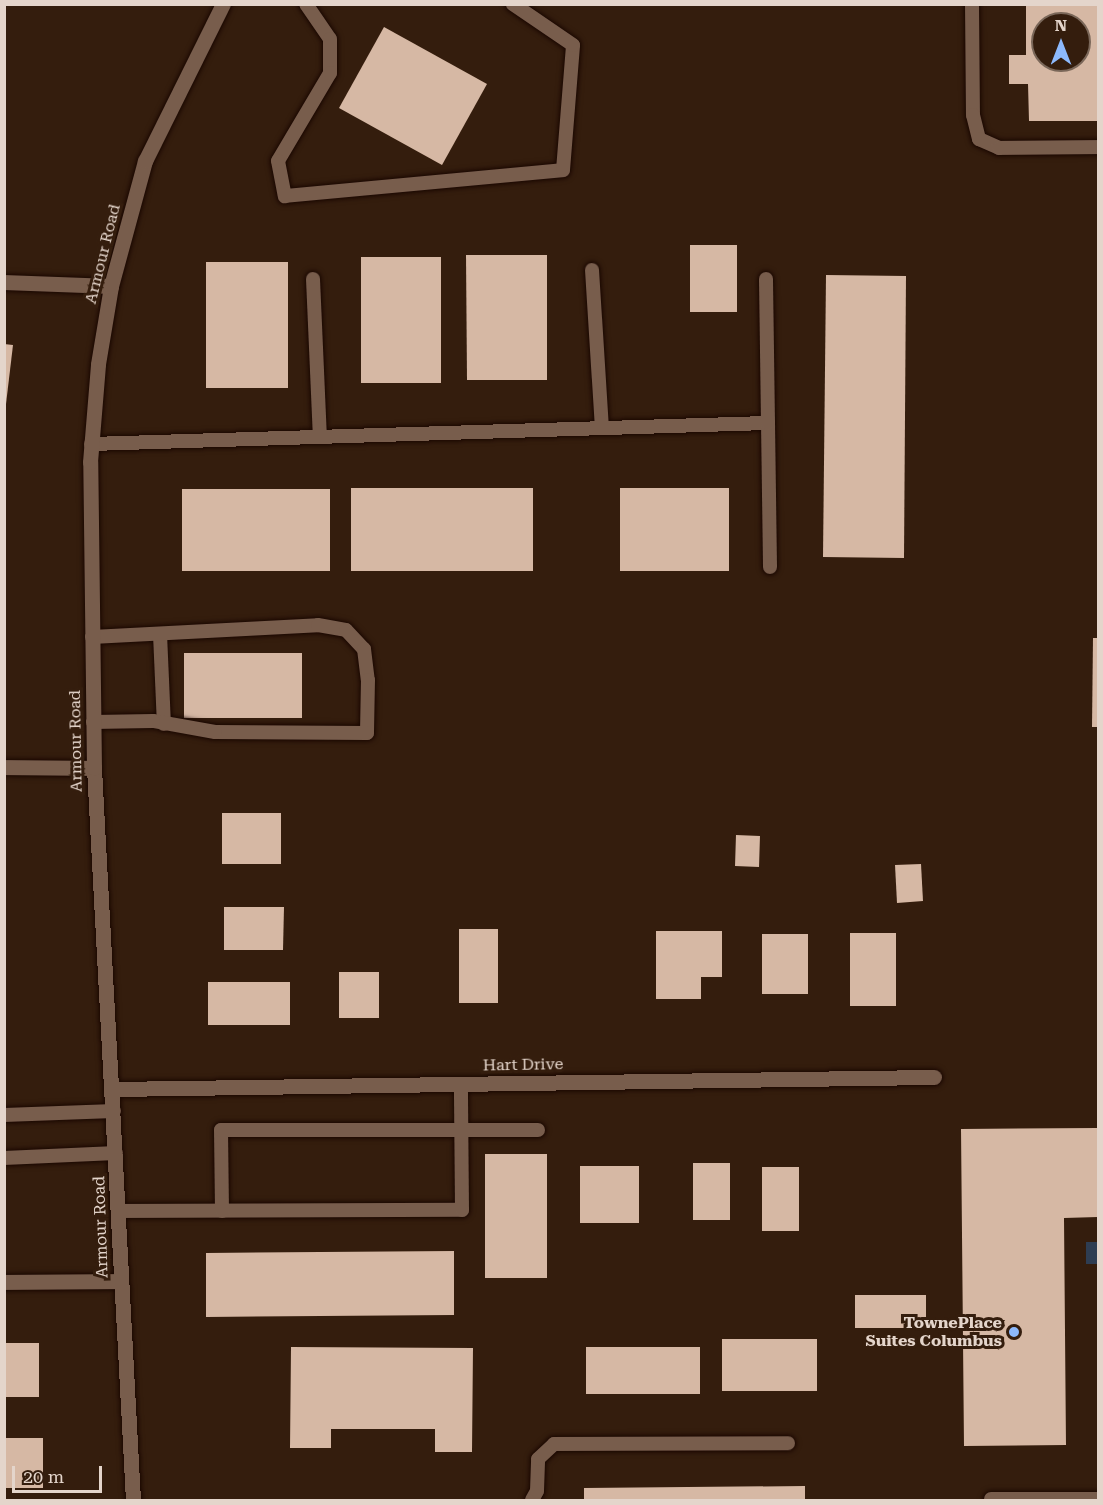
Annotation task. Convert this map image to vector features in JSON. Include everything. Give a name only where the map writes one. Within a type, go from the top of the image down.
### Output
[{"type":"street","name":"Armour Road","points":[[133,1500],[121,1281],[114,1089],[94,768],[91,444],[98,364],[111,286],[146,161],[223,4]]},
{"type":"street","points":[[4,282],[111,286]]},
{"type":"street","points":[[4,767],[94,768]]},
{"type":"street","name":"Hart Drive","points":[[114,1089],[934,1077]]},
{"type":"street","points":[[4,1282],[121,1281]]},
{"type":"lane","points":[[306,4],[330,39],[330,73],[278,161],[285,196],[563,170],[573,45],[513,4]]},
{"type":"lane","points":[[972,4],[973,115],[979,139],[999,148],[1098,147]]},
{"type":"lane","points":[[592,270],[602,428]]},
{"type":"lane","points":[[313,279],[320,437]]},
{"type":"lane","points":[[766,279],[770,567]]},
{"type":"lane","points":[[91,444],[768,423]]},
{"type":"lane","points":[[92,637],[289,625],[346,630],[364,649],[368,680],[367,733],[215,732],[164,724],[93,722]]},
{"type":"lane","points":[[160,634],[164,724]]},
{"type":"lane","points":[[118,1211],[462,1210],[461,1084]]},
{"type":"lane","points":[[4,1115],[114,1110]]},
{"type":"lane","points":[[222,1211],[221,1130],[538,1130]]},
{"type":"lane","points":[[4,1158],[116,1153]]},
{"type":"lane","points":[[532,1500],[537,1491],[538,1459],[554,1444],[788,1443]]},
{"type":"lane","points":[[991,1499],[1098,1499]]},
{"type":"water","points":[[1086,1242],[1098,1242],[1098,1264],[1086,1264]]},
{"type":"building","points":[[1026,4],[1098,4],[1098,121],[1029,121],[1028,84],[1009,84],[1009,55],[1026,55]]},
{"type":"building","points":[[384,27],[487,84],[442,165],[339,108]]},
{"type":"building","points":[[690,245],[737,245],[737,312],[690,312]]},
{"type":"building","points":[[466,255],[547,255],[547,380],[467,380]]},
{"type":"building","points":[[361,257],[441,257],[441,383],[361,383]]},
{"type":"building","points":[[206,262],[288,262],[288,388],[206,388]]},
{"type":"building","points":[[826,275],[906,276],[904,558],[823,557]]},
{"type":"building","points":[[4,344],[13,345],[6,404],[4,404]]},
{"type":"building","points":[[351,488],[533,488],[533,571],[351,571]]},
{"type":"building","points":[[620,488],[729,488],[729,571],[620,571]]},
{"type":"building","points":[[182,489],[330,489],[330,571],[182,571]]},
{"type":"building","points":[[1093,638],[1098,638],[1098,727],[1092,727]]},
{"type":"building","points":[[184,653],[302,653],[302,718],[184,718]]},
{"type":"building","points":[[222,813],[281,813],[281,864],[222,864]]},
{"type":"building","points":[[736,835],[760,836],[759,867],[735,866]]},
{"type":"building","points":[[921,864],[923,901],[897,903],[895,865]]},
{"type":"building","points":[[224,907],[284,907],[283,950],[224,950]]},
{"type":"building","points":[[459,929],[498,929],[498,1003],[459,1003]]},
{"type":"building","points":[[656,931],[722,931],[722,977],[701,977],[701,999],[656,999]]},
{"type":"building","points":[[850,933],[896,933],[896,1006],[850,1006]]},
{"type":"building","points":[[762,934],[808,934],[808,994],[762,994]]},
{"type":"building","points":[[339,972],[379,972],[379,1018],[339,1018]]},
{"type":"building","points":[[208,982],[290,982],[290,1025],[208,1025]]},
{"type":"building","name":"TownePlace Suites Columbus","points":[[1098,1128],[1098,1217],[1064,1218],[1066,1445],[964,1446],[961,1129]]},
{"type":"building","points":[[485,1154],[547,1154],[547,1278],[485,1278]]},
{"type":"building","points":[[693,1163],[730,1163],[730,1220],[693,1220]]},
{"type":"building","points":[[580,1166],[639,1166],[639,1223],[580,1223]]},
{"type":"building","points":[[762,1167],[799,1167],[799,1231],[762,1231]]},
{"type":"building","points":[[454,1251],[454,1315],[206,1317],[206,1253]]},
{"type":"building","points":[[855,1295],[926,1295],[926,1328],[855,1328]]},
{"type":"building","points":[[722,1339],[817,1339],[817,1391],[722,1391]]},
{"type":"building","points":[[4,1343],[39,1343],[39,1397],[4,1397]]},
{"type":"building","points":[[291,1347],[473,1348],[472,1452],[435,1452],[435,1429],[331,1429],[331,1448],[290,1448]]},
{"type":"building","points":[[586,1347],[700,1347],[700,1394],[586,1394]]},
{"type":"building","points":[[4,1438],[43,1438],[43,1488],[4,1488]]},
{"type":"building","points":[[805,1486],[805,1500],[584,1500],[584,1488]]},
{"type":"place","name":"TownePlace Suites Columbus","points":[[1014,1332]]}]
